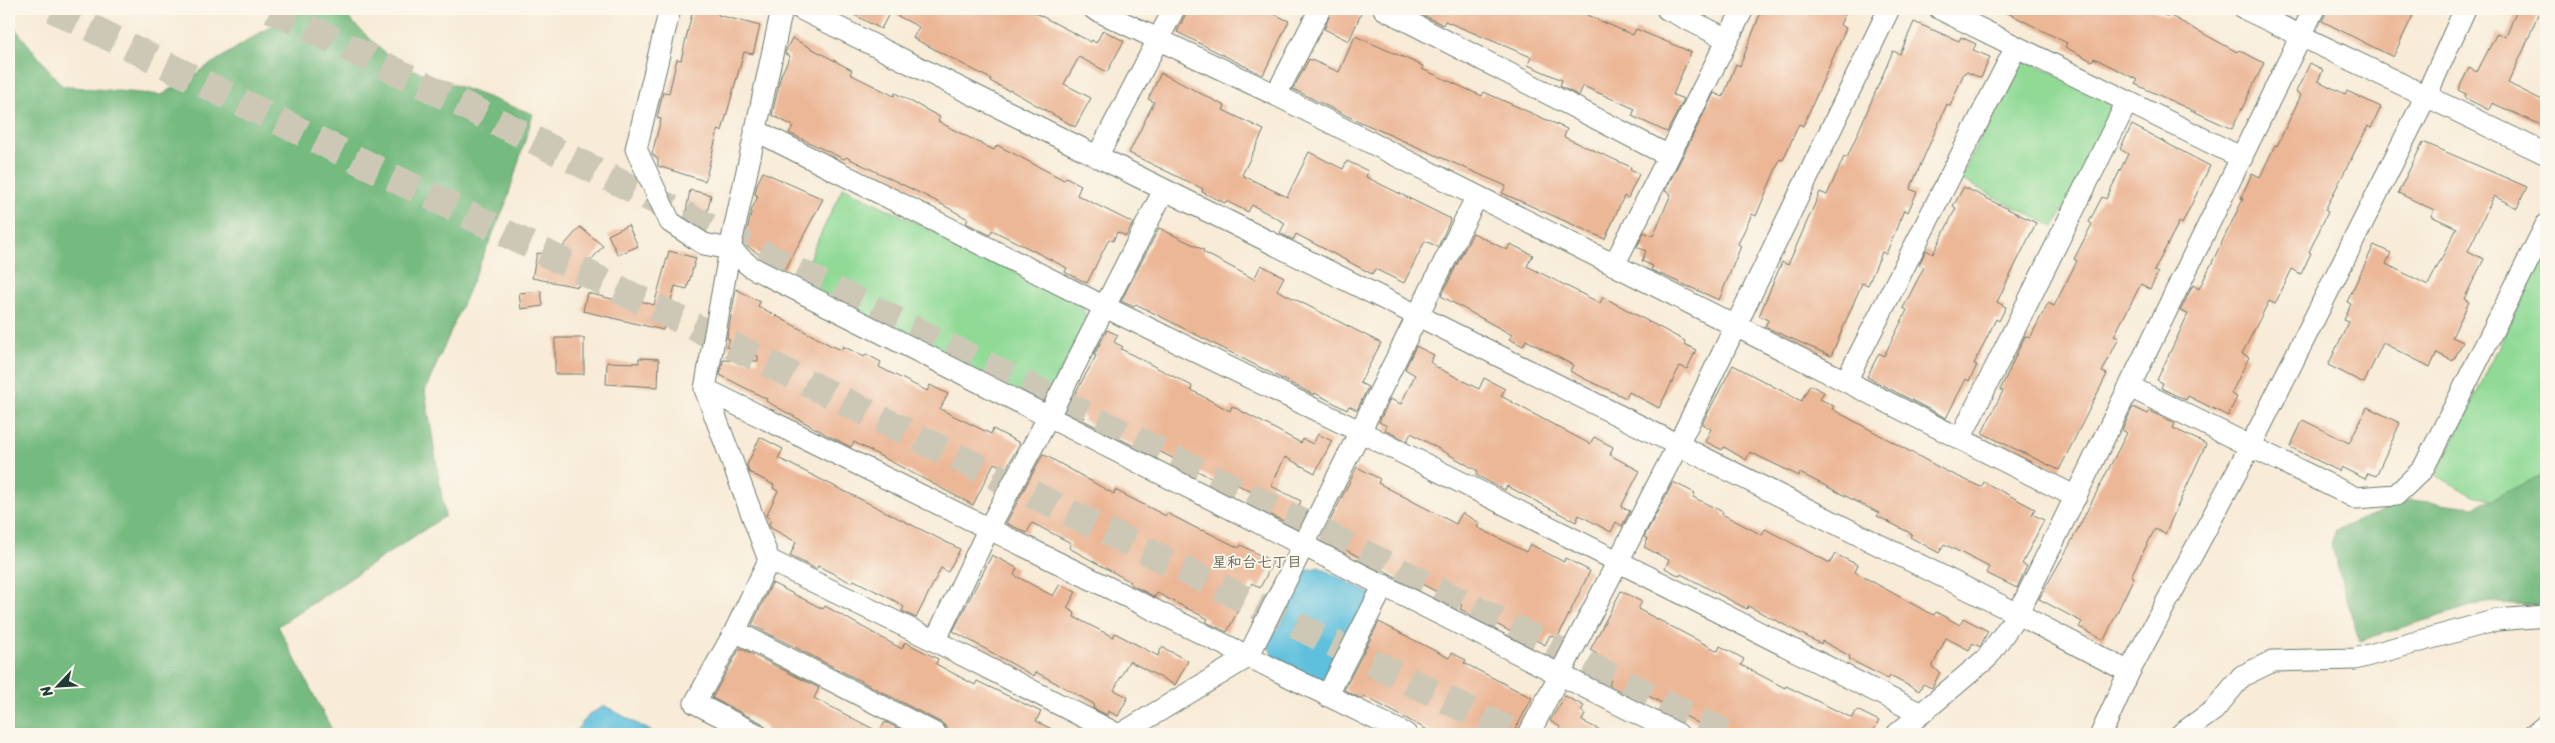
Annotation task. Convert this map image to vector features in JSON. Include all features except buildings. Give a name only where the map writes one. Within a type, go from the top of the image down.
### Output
[{"type":"street","points":[[670,9],[636,149],[670,222],[704,244],[730,249],[751,267],[1048,418],[1384,584],[1678,734]]},
{"type":"street","points":[[782,9],[730,249],[705,388],[769,560],[935,640],[1117,734]]},
{"type":"street","points":[[801,9],[2018,614],[2129,672]]},
{"type":"street","points":[[1094,9],[1158,41],[1276,95],[2076,497]]},
{"type":"street","points":[[1097,157],[1174,9]]},
{"type":"street","points":[[1276,95],[1320,9]]},
{"type":"street","points":[[1384,9],[1669,156]]},
{"type":"street","points":[[1667,9],[1728,39]]},
{"type":"street","points":[[1614,265],[1743,9]]},
{"type":"street","points":[[1530,734],[1678,445],[1889,9]]},
{"type":"street","points":[[1940,9],[2242,158]]},
{"type":"street","points":[[2245,9],[2546,154]]},
{"type":"street","points":[[1897,734],[1987,658],[2018,614],[2314,9]]},
{"type":"street","points":[[2101,734],[2129,672],[2250,447],[2426,96],[2465,9]]},
{"type":"street","points":[[1846,382],[2016,47]]},
{"type":"street","points":[[1960,439],[2128,102]]},
{"type":"street","points":[[755,130],[1103,306],[1361,432],[1921,714]]},
{"type":"street","points":[[935,640],[989,528],[1048,418],[1103,306],[1164,190]]},
{"type":"street","points":[[1121,734],[1248,657],[1477,196]]},
{"type":"street","points":[[2130,387],[2356,498],[2396,495],[2423,469],[2546,226]]},
{"type":"street","points":[[705,388],[1406,734]]},
{"type":"street","points":[[756,734],[694,703],[735,631],[769,560]]},
{"type":"street","points":[[1327,696],[1384,584]]},
{"type":"street","points":[[2181,734],[2214,710],[2242,676],[2273,662],[2355,658],[2497,620],[2546,616]]},
{"type":"street","points":[[735,631],[936,734]]},
{"type":"street","points":[[2534,734],[2546,725]]},
{"type":"green space","points":[[298,9],[339,9],[395,63],[533,114],[506,203],[425,391],[445,516],[278,626],[334,734],[9,734],[9,21],[62,86],[162,95]]},
{"type":"green space","points":[[2029,61],[2107,99],[2113,113],[2054,227],[1960,179],[2016,68]]},
{"type":"green space","points":[[843,187],[1081,304],[1087,319],[1048,395],[1035,402],[799,280]]},
{"type":"green space","points":[[2546,251],[2546,506],[2531,507],[2473,496],[2436,475]]},
{"type":"green space","points":[[2546,473],[2546,606],[2484,602],[2359,641],[2331,544],[2336,530],[2410,500],[2475,507]]},
{"type":"water","points":[[1319,567],[1371,594],[1326,684],[1274,659],[1268,645],[1304,571]]},
{"type":"water","points":[[605,706],[656,734],[573,734],[590,714]]},
{"type":"tunnel","points":[[53,9],[1516,734]]},
{"type":"tunnel","points":[[271,9],[1726,734]]},
{"type":"district","name":"星和台七丁目","points":[[1257,562]]}]
